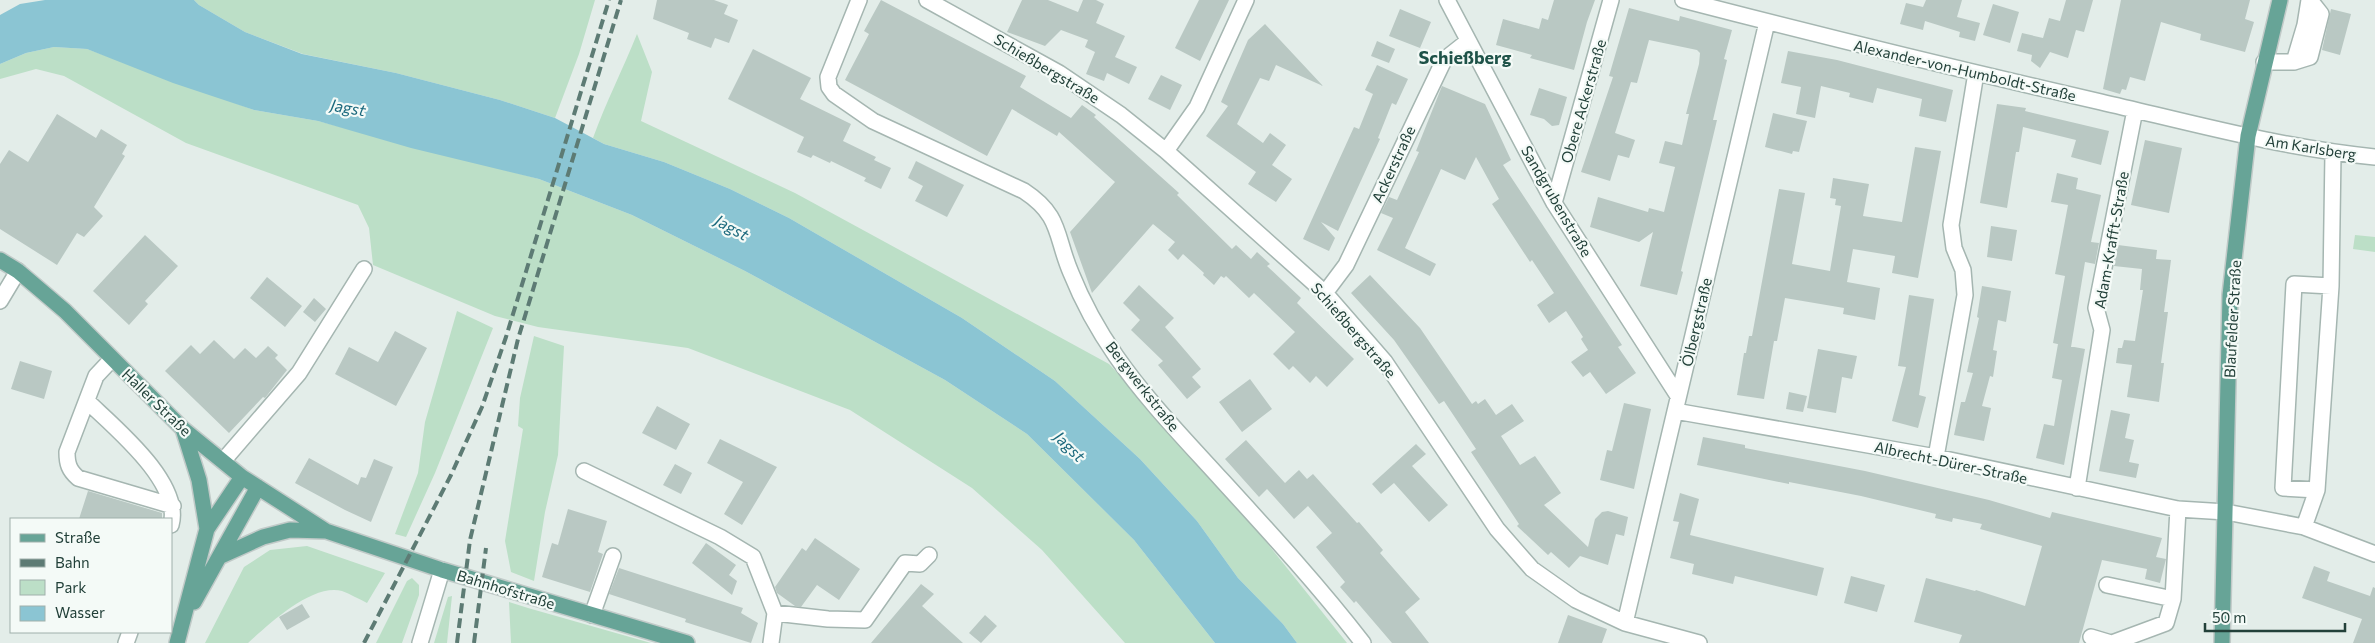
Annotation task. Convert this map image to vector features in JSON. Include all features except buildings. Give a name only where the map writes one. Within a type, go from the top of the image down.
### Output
[{"type":"main road","name":"Blaufelder Straße","points":[[2222,643],[2230,295],[2248,136],[2280,0]]},
{"type":"main road","name":"Haller Straße","points":[[0,260],[18,271],[65,311],[183,429],[242,477],[326,531]]},
{"type":"main road","points":[[183,429],[199,480],[207,529]]},
{"type":"main road","points":[[177,643],[207,529],[242,477]]},
{"type":"main road","points":[[184,621],[258,487]]},
{"type":"main road","points":[[219,557],[263,537],[290,530],[326,531]]},
{"type":"main road","name":"Bahnhofstraße","points":[[326,531],[442,570],[686,643]]},
{"type":"street","name":"Bergwerkstraße","points":[[858,0],[828,78],[829,87],[834,94],[873,121],[1024,191],[1039,201],[1055,223],[1070,271],[1087,311],[1117,357],[1179,433],[1322,590],[1363,643]]},
{"type":"street","name":"Schießbergstraße","points":[[927,0],[1088,91],[1166,151],[1325,293],[1385,362],[1497,529],[1532,569],[1576,600],[1625,623],[1699,643]]},
{"type":"street","points":[[1166,151],[1197,107],[1246,0]]},
{"type":"street","name":"Sandgrubenstraße","points":[[1447,0],[1554,203],[1677,403]]},
{"type":"street","name":"Obere Ackerstraße","points":[[1554,203],[1611,0]]},
{"type":"street","name":"Alexander-von-Humboldt-Straße","points":[[1683,0],[1976,73],[2248,136]]},
{"type":"street","points":[[2264,62],[2294,62],[2310,0]]},
{"type":"street","name":"Ölbergstraße","points":[[1625,623],[1768,22]]},
{"type":"street","name":"Ackerstraße","points":[[1325,293],[1346,265],[1444,60],[1468,41]]},
{"type":"street","points":[[1936,457],[1965,295],[1963,270],[1954,248],[1951,226],[1976,73]]},
{"type":"street","name":"Adam-Krafft-Straße","points":[[2077,488],[2102,330],[2096,308],[2135,110]]},
{"type":"street","name":"Am Karlsberg","points":[[2248,136],[2333,153],[2375,157]]},
{"type":"street","points":[[2304,528],[2317,490],[2331,286],[2333,153]]},
{"type":"street","points":[[223,461],[300,373],[364,269]]},
{"type":"street","points":[[0,301],[18,271]]},
{"type":"street","points":[[2317,490],[2283,488],[2294,284],[2331,286]]},
{"type":"street","points":[[112,359],[96,376],[67,452],[67,463],[72,473],[78,478],[173,506]]},
{"type":"street","points":[[87,401],[145,457],[173,506],[172,518]]},
{"type":"street","name":"Albrecht-Dürer-Straße","points":[[1677,403],[2178,509],[2226,512],[2304,528],[2375,554]]},
{"type":"street","points":[[584,470],[720,537],[753,557],[775,614],[771,643]]},
{"type":"street","points":[[2091,637],[2112,643],[2166,623],[2173,599],[2178,509]]},
{"type":"street","points":[[775,614],[864,620],[906,563],[920,564],[929,555]]},
{"type":"street","points":[[592,615],[614,556]]},
{"type":"street","points":[[420,643],[442,570]]},
{"type":"street","points":[[2107,585],[2173,599]]},
{"type":"green space","points":[[194,0],[595,0],[579,54],[555,118],[500,100],[396,73],[303,54],[245,32],[199,5]]},
{"type":"green space","points":[[637,34],[652,72],[641,121],[795,193],[1109,364],[1159,417],[1251,523],[1347,643],[1297,643],[1283,624],[1238,578],[1197,521],[1140,459],[1055,381],[962,318],[789,218],[730,189],[664,162],[604,144],[593,138]]},
{"type":"green space","points":[[54,47],[87,49],[254,110],[318,121],[539,179],[632,215],[745,271],[945,380],[1027,434],[1134,540],[1215,643],[1125,643],[1042,550],[972,488],[850,410],[688,348],[538,327],[495,316],[373,265],[369,228],[358,205],[186,143],[64,76],[36,69],[0,79],[0,64],[26,53]]},
{"type":"green space","points":[[2355,235],[2375,237],[2375,252],[2353,249]]},
{"type":"green space","points":[[457,311],[493,328],[435,473],[406,537],[395,534],[418,473],[425,422]]},
{"type":"green space","points":[[534,336],[564,346],[558,455],[545,512],[534,581],[511,572],[505,541],[523,429],[518,426],[520,398]]},
{"type":"green space","points":[[307,546],[385,573],[367,603],[342,591],[330,590],[317,593],[291,607],[248,643],[205,643],[244,567],[270,550]]},
{"type":"green space","points":[[412,578],[419,585],[419,595],[402,643],[376,643],[407,581]]},
{"type":"green space","points":[[452,596],[447,643],[434,643],[448,597]]},
{"type":"green space","points":[[509,602],[528,608],[651,643],[511,643]]},
{"type":"water","name":"Jagst","points":[[45,0],[194,0],[199,5],[245,32],[302,54],[396,73],[500,100],[555,118],[604,144],[664,162],[730,189],[789,218],[962,318],[1055,381],[1140,459],[1197,521],[1238,578],[1283,624],[1297,643],[1215,643],[1134,540],[1027,434],[945,380],[745,271],[632,215],[539,179],[411,148],[318,121],[254,110],[173,83],[87,49],[54,47],[26,53],[0,64],[0,15],[20,4]]},
{"type":"railway","points":[[364,643],[451,475],[482,407],[506,337],[609,0]]},
{"type":"railway","points":[[457,643],[470,540],[518,339],[621,0]]},
{"type":"railway","points":[[474,643],[486,548]]},
{"type":"district","name":"Schießberg","points":[[1465,57]]}]
